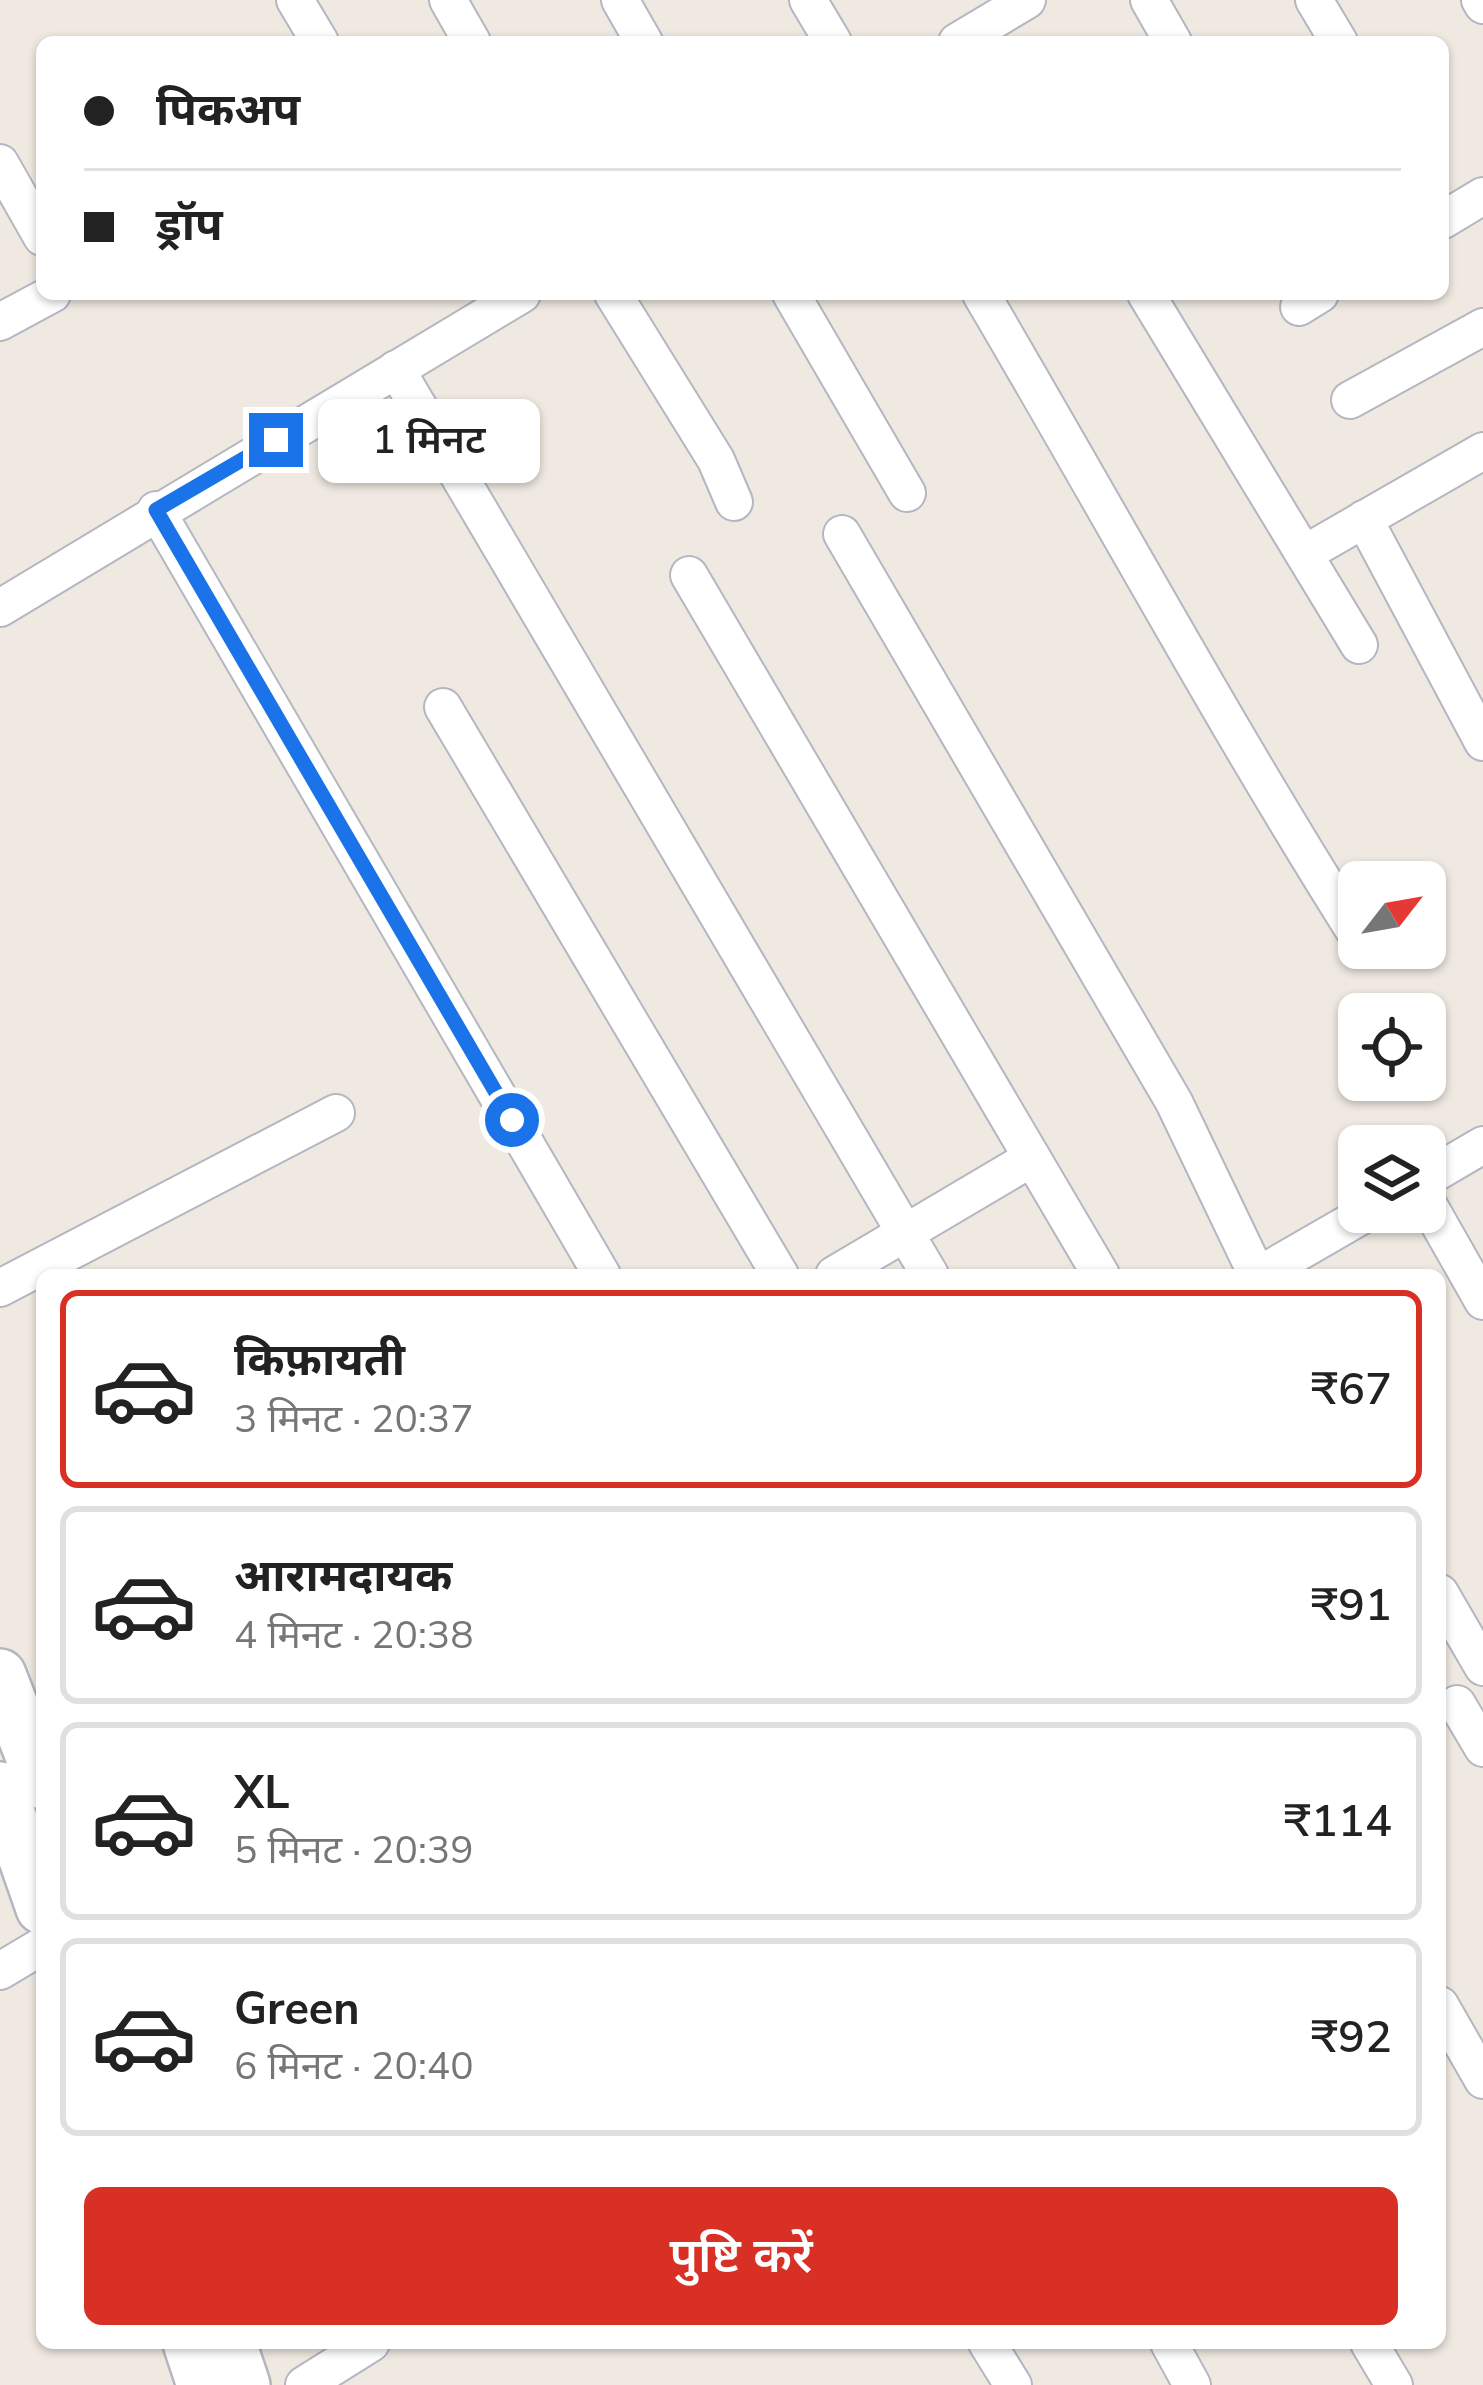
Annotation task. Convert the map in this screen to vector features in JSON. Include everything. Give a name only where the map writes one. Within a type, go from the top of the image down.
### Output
[{"type":"main road","points":[[0,1675],[36,1749]]},
{"type":"main road","points":[[0,1788],[36,1890]]},
{"type":"main road","points":[[191,2349],[203,2385]]},
{"type":"main road","points":[[232,2349],[244,2385]]},
{"type":"street","points":[[295,0],[316,36]]},
{"type":"street","points":[[448,0],[469,36]]},
{"type":"street","points":[[620,0],[641,36]]},
{"type":"street","points":[[808,0],[829,36]]},
{"type":"street","points":[[979,36],[1027,0]]},
{"type":"street","points":[[1149,0],[1170,36]]},
{"type":"street","points":[[1314,0],[1335,36]]},
{"type":"street","points":[[0,163],[36,226]]},
{"type":"street","points":[[1449,216],[1483,196]]},
{"type":"street","points":[[0,322],[41,300]]},
{"type":"street","points":[[617,300],[716,460],[734,502]]},
{"type":"street","points":[[794,300],[907,493]]},
{"type":"street","points":[[985,300],[1229,716],[1272,801],[1338,905]]},
{"type":"street","points":[[1150,300],[1359,645]]},
{"type":"street","points":[[0,608],[396,369],[476,306]]},
{"type":"street","points":[[1350,400],[1483,327]]},
{"type":"street","points":[[396,369],[927,1269]]},
{"type":"street","points":[[1304,554],[1483,451]]},
{"type":"street","points":[[156,510],[599,1269]]},
{"type":"street","points":[[1364,519],[1483,742]]},
{"type":"street","points":[[842,535],[1174,1102],[1255,1269]]},
{"type":"street","points":[[689,575],[1097,1269]]},
{"type":"street","points":[[443,707],[776,1269]]},
{"type":"street","points":[[36,1269],[336,1112]]},
{"type":"street","points":[[1446,1167],[1483,1145]]},
{"type":"street","points":[[844,1269],[1032,1158]]},
{"type":"street","points":[[1268,1269],[1338,1229]]},
{"type":"street","points":[[1444,1233],[1483,1301]]},
{"type":"street","points":[[0,1288],[36,1269]]},
{"type":"street","points":[[1446,1603],[1483,1667]]},
{"type":"street","points":[[1460,1702],[1483,1748]]},
{"type":"street","points":[[0,1971],[36,1950]]},
{"type":"street","points":[[1446,2015],[1483,2080]]},
{"type":"street","points":[[304,2385],[361,2349]]},
{"type":"street","points":[[991,2349],[1013,2385]]},
{"type":"street","points":[[1172,2349],[1192,2385]]},
{"type":"street","points":[[1373,2349],[1394,2385]]},
{"type":"route","points":[[276,440],[156,510],[512,1120]]}]
